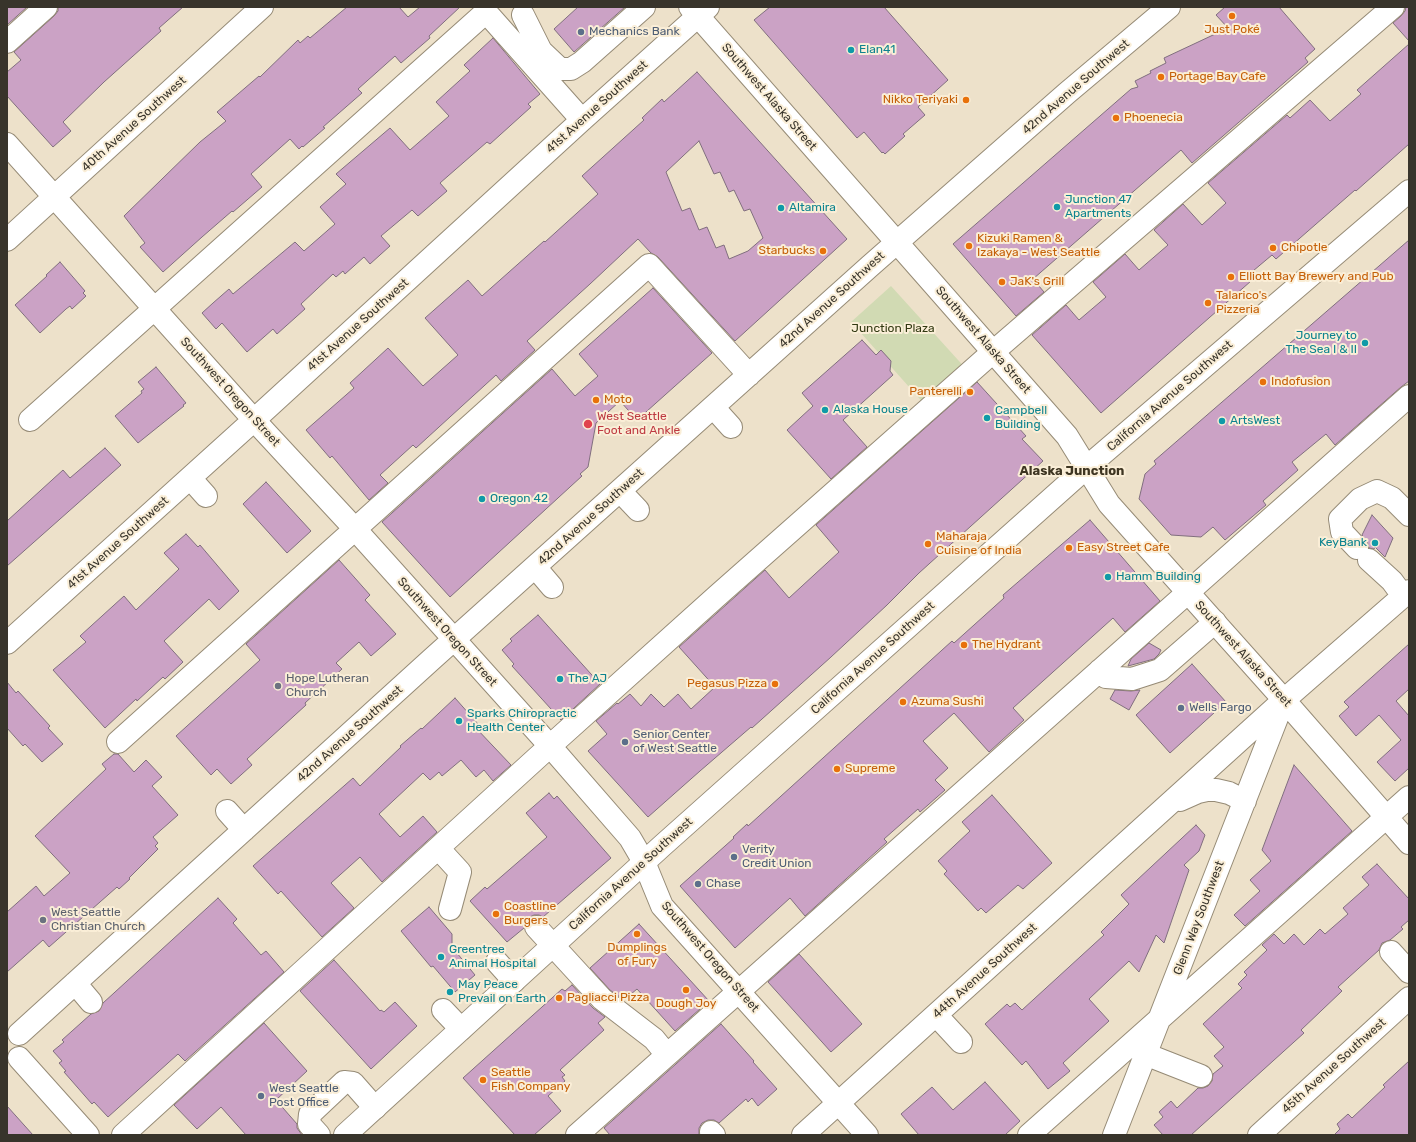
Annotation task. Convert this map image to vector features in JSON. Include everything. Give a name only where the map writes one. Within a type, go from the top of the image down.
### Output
[{"type":"street","points":[[7,42],[46,7]]},
{"type":"street","name":"40th Avenue Southwest","points":[[7,240],[262,7]]},
{"type":"street","points":[[523,15],[541,51],[560,69],[571,69],[582,62],[644,7]]},
{"type":"street","name":"42nd Avenue Southwest","points":[[13,1031],[75,983],[897,242],[1067,93],[1169,7]]},
{"type":"street","points":[[123,1135],[365,926],[550,746],[993,352],[1393,7]]},
{"type":"street","name":"Southwest Alaska Street","points":[[699,10],[897,242],[1067,436],[1109,504],[1409,843]]},
{"type":"street","name":"41st Avenue Southwest","points":[[7,642],[254,420],[582,120],[699,10]]},
{"type":"street","points":[[30,420],[486,12],[582,120]]},
{"type":"street","name":"Southwest Oregon Street","points":[[7,144],[254,420],[355,529],[550,746],[630,838],[644,862],[662,906],[867,1135]]},
{"type":"street","name":"California Avenue Southwest","points":[[345,1135],[644,862],[1087,467],[1409,191]]},
{"type":"street","points":[[118,742],[649,265],[749,375]]},
{"type":"street","points":[[577,1135],[1409,396]]},
{"type":"street","points":[[713,407],[731,427]]},
{"type":"street","points":[[190,478],[206,496]]},
{"type":"street","points":[[1406,593],[1363,554],[1342,532],[1340,519],[1360,499],[1377,490],[1392,498],[1409,515]]},
{"type":"street","points":[[620,491],[638,510]]},
{"type":"street","points":[[535,567],[552,587]]},
{"type":"street","name":"44th Avenue Southwest","points":[[803,1135],[1284,700],[1406,593]]},
{"type":"street","points":[[1100,670],[1106,677],[1132,679],[1160,670],[1215,622]]},
{"type":"street","name":"Glenn Way Southwest","points":[[1114,1135],[1284,700]]},
{"type":"street","name":"44th Avenue Southwest","points":[[1166,807],[1198,792],[1207,790],[1216,790],[1228,793],[1244,801]]},
{"type":"street","points":[[1029,1135],[1409,797]]},
{"type":"street","points":[[227,811],[244,830]]},
{"type":"street","points":[[450,909],[460,872],[452,843]]},
{"type":"street","points":[[536,927],[602,999],[654,1039],[667,1055]]},
{"type":"street","points":[[1391,952],[1409,972]]},
{"type":"street","points":[[497,962],[514,981]]},
{"type":"street","points":[[75,983],[92,1002]]},
{"type":"street","name":"45th Avenue Southwest","points":[[1258,1135],[1409,998]]},
{"type":"street","points":[[443,1010],[461,1029]]},
{"type":"street","points":[[936,1015],[961,1042]]},
{"type":"street","points":[[13,1031],[24,1042],[23,1052],[13,1060],[88,1135]]},
{"type":"street","points":[[1145,1054],[1201,1076]]},
{"type":"street","points":[[319,1135],[309,1124],[310,1114],[344,1082],[353,1083],[375,1108]]},
{"type":"green space","name":"Junction Plaza","points":[[891,286],[968,371],[927,407],[851,322]]},
{"type":"building","points":[[7,7],[27,7],[7,25]]},
{"type":"building","points":[[58,7],[183,7],[159,28],[161,31],[104,82],[63,122],[71,131],[53,147],[7,96],[7,72],[21,60],[14,52],[54,16],[58,11]]},
{"type":"building","points":[[347,7],[399,7],[408,17],[420,7],[460,7],[429,36],[430,38],[401,63],[395,56],[358,89],[362,93],[323,127],[325,128],[303,147],[302,146],[299,149],[290,139],[251,174],[262,187],[233,212],[232,211],[163,272],[140,247],[145,243],[124,216],[200,142],[226,121],[217,112],[259,76],[260,77],[298,40],[300,43],[308,36],[310,38]]},
{"type":"building","name":"Mechanics Bank","points":[[578,7],[625,7],[574,52],[554,29]]},
{"type":"building","name":"Elan41","points":[[770,7],[884,7],[948,80],[918,107],[925,115],[903,134],[905,136],[885,154],[883,152],[882,153],[864,132],[857,138],[754,20]]},
{"type":"building","points":[[1225,7],[1279,7],[1315,49],[1305,58],[1308,62],[1192,163],[1181,150],[1033,279],[1044,292],[1016,316],[953,244],[1131,89],[1138,87],[1135,81],[1166,63],[1164,58],[1228,28],[1216,15]]},
{"type":"building","points":[[1406,7],[1409,7],[1409,41],[1393,23],[1401,16]]},
{"type":"building","points":[[493,38],[540,94],[528,104],[531,107],[490,144],[487,142],[440,183],[447,191],[418,216],[412,210],[381,236],[390,246],[370,264],[364,257],[345,274],[343,271],[336,277],[333,274],[301,304],[305,309],[277,334],[273,329],[247,352],[222,323],[216,329],[202,313],[213,303],[229,289],[233,294],[295,242],[304,251],[335,224],[320,207],[346,184],[336,174],[390,128],[410,150],[449,116],[436,102],[470,71],[464,65]]},
{"type":"building","points":[[1409,44],[1409,144],[1276,259],[1272,255],[1247,276],[1251,281],[1101,413],[1032,335],[1066,305],[1079,320],[1106,297],[1093,282],[1125,254],[1139,270],[1168,245],[1154,230],[1183,204],[1202,225],[1226,203],[1208,183],[1287,115],[1290,118],[1310,100],[1330,121],[1361,94],[1357,90]]},
{"type":"building","points":[[697,72],[847,239],[735,341],[658,257],[651,253],[638,239],[527,341],[535,350],[501,381],[496,375],[416,448],[413,445],[380,475],[388,483],[369,500],[332,456],[330,458],[306,430],[354,388],[350,383],[388,348],[423,386],[458,355],[425,318],[468,280],[482,296],[544,241],[545,242],[598,194],[582,176],[644,120],[642,118],[662,99],[664,102]],"holes":[[[699,141],[714,174],[720,172],[729,192],[734,190],[744,211],[750,209],[763,238],[748,251],[729,259],[724,245],[716,248],[707,227],[699,230],[690,208],[682,211],[666,172]]]},
{"type":"building","points":[[1409,240],[1409,381],[1335,445],[1326,434],[1292,462],[1298,470],[1263,501],[1266,505],[1225,540],[1213,527],[1201,537],[1171,535],[1139,499],[1145,474],[1156,464],[1154,461]]},
{"type":"building","points":[[60,262],[85,291],[83,293],[86,296],[72,309],[70,306],[66,309],[40,333],[15,305]]},
{"type":"building","points":[[653,288],[712,353],[637,420],[620,401],[596,423],[588,467],[580,474],[582,476],[450,597],[382,522],[552,369],[575,396],[598,376],[579,354]]},
{"type":"building","name":"Alaska House","points":[[862,340],[876,355],[881,350],[891,361],[890,371],[893,375],[843,420],[867,447],[831,479],[787,430],[813,406],[802,393]]},
{"type":"building","points":[[156,367],[186,403],[138,443],[115,416],[142,393],[141,391],[144,389],[138,382]]},
{"type":"building","points":[[977,382],[1026,436],[1022,439],[1043,461],[919,573],[831,657],[752,728],[751,727],[648,817],[588,751],[607,734],[596,721],[630,694],[641,706],[651,694],[664,707],[678,694],[691,709],[715,687],[679,647],[765,570],[789,598],[839,552],[816,525]]},
{"type":"building","points":[[105,448],[121,465],[7,566],[7,521],[63,470],[70,478]]},
{"type":"building","points":[[266,482],[311,531],[287,553],[243,504]]},
{"type":"building","name":"KeyBank","points":[[1372,515],[1393,538],[1385,557],[1375,547],[1374,549],[1369,548],[1362,535]]},
{"type":"building","points":[[1090,520],[1160,601],[1125,632],[1113,618],[1013,708],[1024,720],[989,752],[954,713],[923,741],[948,768],[935,780],[945,790],[920,812],[918,809],[884,839],[887,842],[805,916],[790,898],[735,948],[680,886],[734,838],[733,837],[747,824],[748,826],[952,641],[954,643],[1004,598],[1003,595]]},
{"type":"building","points":[[186,534],[198,547],[200,545],[239,591],[219,610],[209,599],[164,641],[183,662],[165,679],[163,677],[137,701],[136,699],[105,728],[53,670],[86,642],[80,636],[124,596],[136,610],[179,569],[164,553]]},
{"type":"building","name":"Hope Lutheran Church","points":[[339,560],[370,595],[365,600],[396,634],[371,656],[359,642],[336,663],[342,669],[305,703],[306,705],[247,759],[252,765],[231,784],[217,769],[211,775],[176,736],[260,660],[246,644]]},
{"type":"building","name":"The AJ","points":[[538,615],[600,684],[561,720],[512,666],[514,664],[502,650],[512,641],[510,639]]},
{"type":"building","points":[[1149,643],[1161,650],[1159,654],[1154,659],[1128,666],[1131,659]]},
{"type":"building","points":[[1409,644],[1409,689],[1396,701],[1409,716],[1409,768],[1395,781],[1377,762],[1401,740],[1379,715],[1356,736],[1339,716],[1349,707],[1344,702]]},
{"type":"building","name":"Wells Fargo","points":[[1192,664],[1226,702],[1170,753],[1136,715]]},
{"type":"building","points":[[7,682],[16,693],[18,691],[50,726],[48,728],[63,744],[42,762],[25,744],[23,746],[7,728]]},
{"type":"building","points":[[1115,690],[1140,690],[1129,710],[1110,699]]},
{"type":"building","points":[[455,698],[478,724],[475,727],[511,765],[493,781],[484,770],[476,777],[461,760],[442,776],[439,772],[430,780],[423,773],[379,814],[400,837],[423,816],[437,832],[382,882],[360,857],[331,883],[354,908],[322,937],[281,891],[278,894],[253,866],[353,778],[360,786],[401,747],[400,746],[421,728],[422,729]]},
{"type":"building","points":[[114,754],[118,754],[134,772],[146,760],[162,777],[152,786],[178,815],[153,837],[158,843],[155,846],[158,849],[129,878],[130,879],[119,889],[117,887],[49,947],[43,940],[7,972],[7,912],[36,886],[44,896],[70,873],[35,836],[106,769],[102,764]]},
{"type":"building","points":[[1294,765],[1352,831],[1245,926],[1234,915],[1260,891],[1250,880],[1271,861],[1262,850]]},
{"type":"building","points":[[549,793],[554,799],[557,796],[611,858],[543,917],[534,915],[528,918],[524,923],[524,928],[507,942],[470,901],[485,887],[487,889],[547,837],[526,813]]},
{"type":"building","points":[[992,795],[1052,863],[1023,889],[1018,885],[986,913],[981,908],[978,911],[944,874],[947,871],[938,861],[970,831],[962,822]]},
{"type":"building","points":[[1196,825],[1205,835],[1199,851],[1184,865],[1189,870],[1164,943],[1156,935],[1139,972],[1129,961],[1089,999],[1109,1021],[1063,1063],[1070,1071],[1048,1089],[1026,1061],[1022,1065],[985,1024],[1007,1004],[1010,1007],[1015,1003],[1022,1010],[1104,935],[1101,932],[1129,904],[1121,895]]},
{"type":"building","points":[[1377,864],[1409,899],[1409,920],[1401,927],[1403,929],[1390,940],[1382,943],[1379,950],[1338,987],[1342,991],[1301,1030],[1304,1033],[1191,1135],[1163,1135],[1154,1125],[1163,1117],[1159,1112],[1171,1101],[1177,1108],[1198,1088],[1208,1086],[1212,1081],[1213,1074],[1223,1066],[1214,1056],[1224,1047],[1203,1024],[1242,988],[1238,984],[1247,975],[1244,972],[1267,950],[1262,945],[1274,934],[1284,944],[1294,934],[1304,945],[1320,929],[1325,934],[1348,914],[1343,908],[1369,885],[1362,877]]},
{"type":"building","points":[[218,898],[237,919],[233,923],[261,955],[266,951],[284,972],[185,1061],[178,1054],[108,1117],[94,1102],[92,1104],[64,1072],[66,1071],[59,1063],[62,1061],[53,1051],[64,1042],[62,1040],[91,1014],[99,1011],[103,1003]]},
{"type":"building","name":"Greentree Animal Hospital","points":[[429,907],[452,934],[452,947],[475,975],[455,992],[433,966],[431,967],[401,931]]},
{"type":"building","points":[[639,924],[709,1001],[675,1031],[637,989],[624,1000],[610,990],[590,968]]},
{"type":"building","points":[[799,954],[862,1024],[831,1052],[768,982]]},
{"type":"building","points":[[334,960],[380,1011],[381,1010],[384,1012],[395,1002],[417,1026],[371,1069],[300,991]]},
{"type":"building","points":[[572,985],[593,1008],[605,1017],[598,1023],[604,1030],[560,1070],[565,1075],[562,1077],[565,1081],[548,1096],[561,1111],[534,1135],[515,1135],[463,1078],[562,989],[565,991]]},
{"type":"building","points":[[264,1023],[307,1071],[276,1100],[297,1124],[297,1128],[302,1135],[246,1135],[221,1107],[197,1129],[174,1105]]},
{"type":"building","points":[[721,1024],[777,1089],[758,1106],[752,1098],[748,1102],[746,1099],[719,1123],[714,1120],[708,1120],[702,1123],[699,1128],[699,1135],[610,1135],[604,1128]]},
{"type":"building","points":[[1409,1061],[1409,1135],[1334,1135],[1340,1129],[1337,1124],[1348,1114],[1352,1118],[1385,1087],[1383,1085]]},
{"type":"building","points":[[985,1082],[1020,1121],[1005,1135],[919,1135],[901,1114],[932,1087],[953,1110]]},
{"type":"building","points":[[7,1106],[33,1135],[7,1135]]},
{"type":"place","name":"Just Poké","points":[[1232,16]]},
{"type":"place","name":"Mechanics Bank","points":[[581,32]]},
{"type":"place","name":"Elan41","points":[[851,50]]},
{"type":"place","name":"Portage Bay Cafe","points":[[1161,77]]},
{"type":"place","name":"Nikko Teriyaki","points":[[966,100]]},
{"type":"place","name":"Phoenecia","points":[[1116,118]]},
{"type":"place","name":"Junction 47 Apartments","points":[[1057,207]]},
{"type":"place","name":"Altamira","points":[[781,208]]},
{"type":"place","name":"Kizuki Ramen & Izakaya - West Seattle","points":[[969,246]]},
{"type":"place","name":"Chipotle","points":[[1273,248]]},
{"type":"place","name":"Starbucks","points":[[823,251]]},
{"type":"place","name":"Elliott Bay Brewery and Pub","points":[[1231,277]]},
{"type":"place","name":"JaK's Grill","points":[[1002,282]]},
{"type":"place","name":"Talarico's Pizzeria","points":[[1208,303]]},
{"type":"place","name":"Journey to The Sea I & II","points":[[1365,343]]},
{"type":"place","name":"Indofusion","points":[[1263,382]]},
{"type":"place","name":"Panterelli","points":[[970,392]]},
{"type":"place","name":"Moto","points":[[596,400]]},
{"type":"place","name":"Alaska House","points":[[825,410]]},
{"type":"place","name":"Campbell Building","points":[[987,418]]},
{"type":"place","name":"ArtsWest","points":[[1222,421]]},
{"type":"place","name":"West Seattle Foot and Ankle","points":[[588,424]]},
{"type":"place","name":"Oregon 42","points":[[482,499]]},
{"type":"place","name":"KeyBank","points":[[1375,543]]},
{"type":"place","name":"Maharaja Cuisine of India","points":[[928,544]]},
{"type":"place","name":"Easy Street Cafe","points":[[1069,548]]},
{"type":"place","name":"Hamm Building","points":[[1108,577]]},
{"type":"place","name":"The Hydrant","points":[[964,645]]},
{"type":"place","name":"The AJ","points":[[560,679]]},
{"type":"place","name":"Pegasus Pizza","points":[[775,684]]},
{"type":"place","name":"Hope Lutheran Church","points":[[278,686]]},
{"type":"place","name":"Azuma Sushi","points":[[903,702]]},
{"type":"place","name":"Wells Fargo","points":[[1181,708]]},
{"type":"place","name":"Sparks Chiropractic Health Center","points":[[459,721]]},
{"type":"place","name":"Senior Center of West Seattle","points":[[625,742]]},
{"type":"place","name":"Supreme","points":[[837,769]]},
{"type":"place","name":"Verity Credit Union","points":[[734,857]]},
{"type":"place","name":"Chase","points":[[698,884]]},
{"type":"place","name":"Coastline Burgers","points":[[496,914]]},
{"type":"place","name":"West Seattle Christian Church","points":[[43,920]]},
{"type":"place","name":"Dumplings of Fury","points":[[637,934]]},
{"type":"place","name":"Greentree Animal Hospital","points":[[441,957]]},
{"type":"place","name":"Dough Joy","points":[[686,990]]},
{"type":"place","name":"May Peace Prevail on Earth","points":[[450,992]]},
{"type":"place","name":"Pagliacci Pizza","points":[[559,998]]},
{"type":"place","name":"Seattle Fish Company","points":[[483,1080]]},
{"type":"place","name":"West Seattle Post Office","points":[[261,1096]]},
{"type":"district","name":"Alaska Junction","points":[[1072,471]]}]
